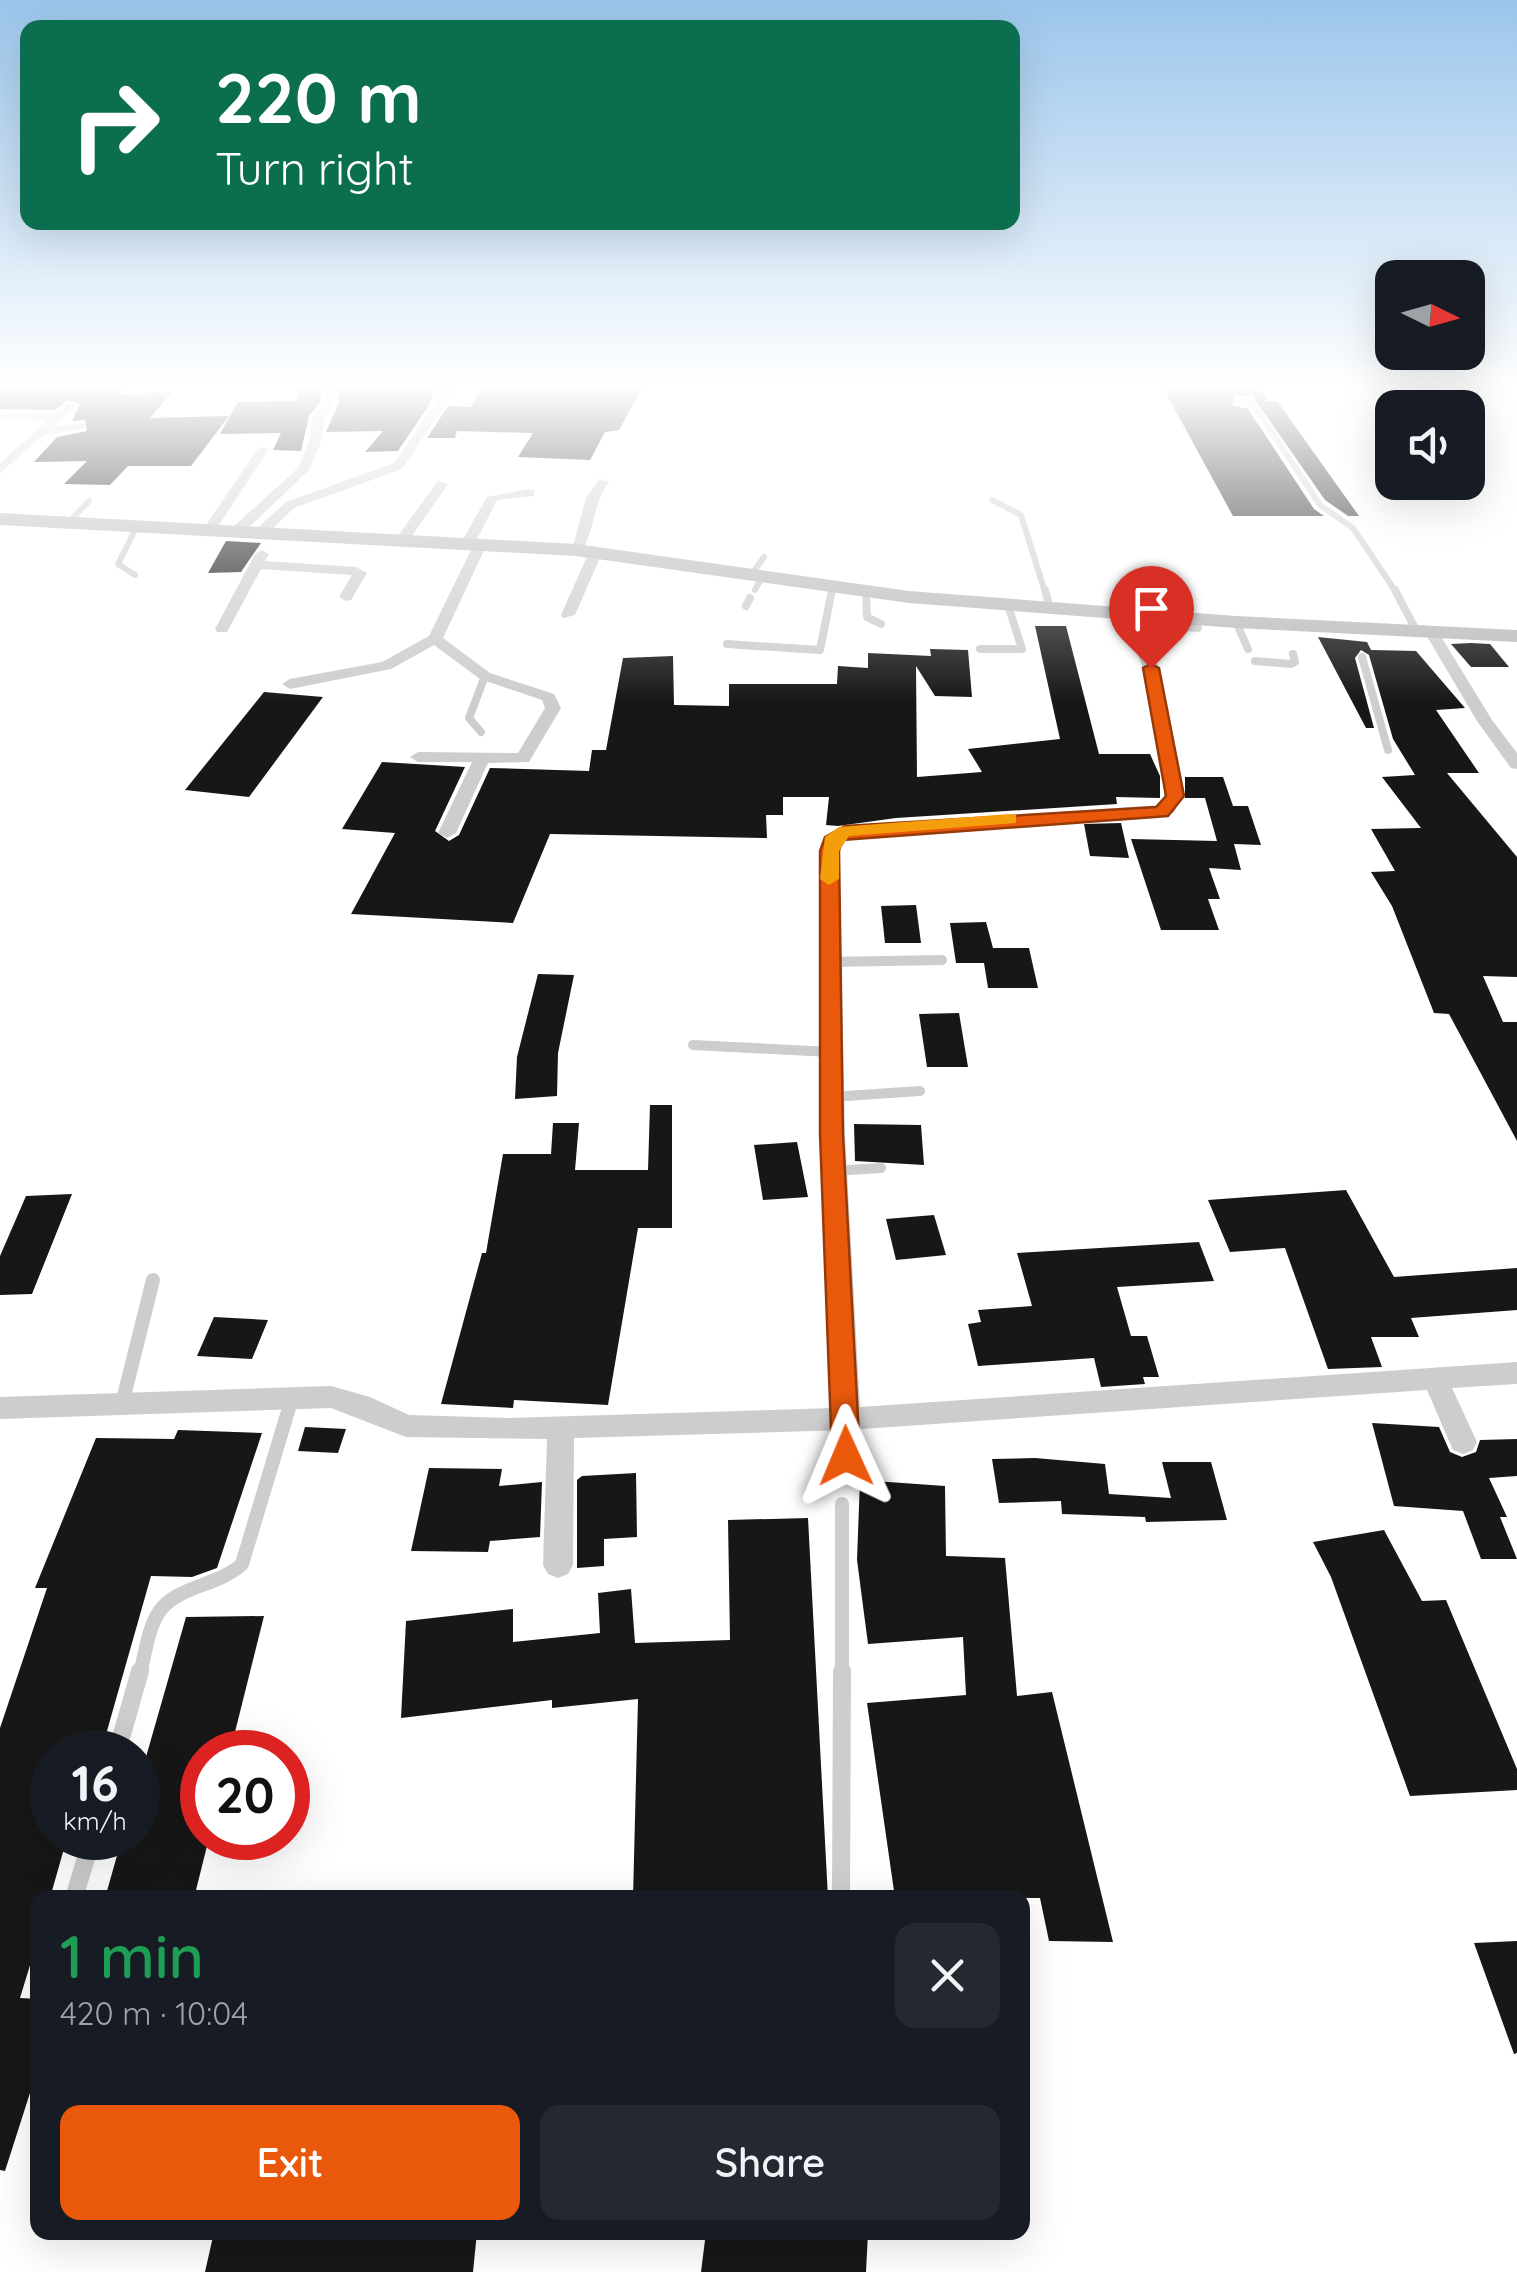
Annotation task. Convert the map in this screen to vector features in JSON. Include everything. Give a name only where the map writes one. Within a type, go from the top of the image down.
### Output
[{"type":"street","points":[[208,531],[235,490]]},
{"type":"street","points":[[236,532],[281,490]]},
{"type":"street","points":[[222,630],[257,565],[267,533],[290,505],[331,490]]},
{"type":"street","points":[[402,540],[438,490]]},
{"type":"street","points":[[568,615],[585,551],[589,501],[597,490]]},
{"type":"street","points":[[290,684],[386,666],[435,640],[493,497],[530,493]]},
{"type":"street","points":[[1,520],[585,551],[754,584],[833,588],[1132,618],[1236,622],[1352,635],[1425,632],[1517,636]]},
{"type":"street","points":[[257,565],[356,571],[360,573],[346,598]]},
{"type":"street","points":[[846,1419],[832,1171],[829,962],[830,851],[834,837],[845,831],[1066,815],[1144,814],[1168,808],[1175,790],[1151,668],[1132,618]]},
{"type":"street","points":[[1425,632],[1517,764]]},
{"type":"street","points":[[418,757],[523,758],[553,708],[548,697],[485,676],[435,640]]},
{"type":"street","points":[[447,832],[481,760]]},
{"type":"street","points":[[0,1408],[331,1397],[361,1404],[406,1426],[561,1428],[846,1419],[1517,1373]]},
{"type":"street","points":[[1434,1377],[1463,1442]]},
{"type":"street","points":[[558,1565],[561,1428]]},
{"type":"lane","points":[[1310,490],[1320,505],[1352,528],[1381,564],[1425,632]]},
{"type":"lane","points":[[992,500],[1020,514],[1026,524],[1050,608]]},
{"type":"lane","points":[[68,523],[90,501]]},
{"type":"lane","points":[[136,528],[118,564],[136,575]]},
{"type":"lane","points":[[727,644],[820,650],[833,588]]},
{"type":"lane","points":[[866,592],[867,616],[881,624]]},
{"type":"lane","points":[[980,649],[1022,649],[1008,604]]},
{"type":"lane","points":[[1132,618],[1198,628]]},
{"type":"lane","points":[[1236,622],[1248,648]]},
{"type":"lane","points":[[1255,661],[1291,664],[1296,662],[1292,654]]},
{"type":"lane","points":[[1362,657],[1388,750]]},
{"type":"lane","points":[[481,732],[469,718],[485,676]]},
{"type":"lane","points":[[829,962],[942,960]]},
{"type":"lane","points":[[693,1045],[830,1052]]},
{"type":"lane","points":[[831,1097],[920,1091]]},
{"type":"lane","points":[[832,1171],[881,1168]]},
{"type":"lane","points":[[122,1404],[152,1280]]},
{"type":"lane","points":[[124,1730],[158,1614],[166,1602],[230,1578],[242,1564],[292,1398]]},
{"type":"lane","points":[[846,1419],[846,1456]]},
{"type":"lane","points":[[840,1890],[842,1504]]},
{"type":"lane","points":[[76,1890],[85,1860]]},
{"type":"building","points":[[1219,490],[1301,490],[1324,516],[1233,516]]},
{"type":"building","points":[[1318,490],[1340,490],[1359,516],[1348,516]]},
{"type":"building","points":[[226,541],[261,543],[241,572],[208,573]]},
{"type":"building","points":[[1035,626],[1066,626],[1099,754],[1150,754],[1160,776],[1160,798],[1116,797],[1117,804],[896,818],[838,826],[826,825],[829,797],[783,797],[783,815],[766,815],[767,838],[550,834],[513,923],[351,914],[395,833],[342,829],[382,762],[465,767],[435,831],[449,841],[459,835],[490,768],[589,771],[592,750],[606,750],[623,658],[673,656],[674,705],[729,706],[729,684],[837,684],[838,666],[868,668],[868,653],[931,656],[930,649],[968,650],[972,697],[935,696],[916,666],[917,777],[982,772],[968,749],[1060,739]]},
{"type":"building","points":[[1318,637],[1367,642],[1371,650],[1416,651],[1465,708],[1436,710],[1479,773],[1447,773],[1517,857],[1517,977],[1483,976],[1503,1022],[1517,1022],[1517,1141],[1449,1014],[1434,1013],[1392,906],[1371,872],[1395,871],[1371,829],[1421,828],[1382,777],[1415,775],[1393,739],[1369,655],[1361,650],[1355,658],[1374,728],[1366,728]]},
{"type":"building","points":[[1451,644],[1490,644],[1509,667],[1471,667]]},
{"type":"building","points":[[264,692],[323,697],[249,797],[185,790]]},
{"type":"building","points":[[1185,777],[1223,777],[1233,806],[1248,806],[1261,845],[1234,844],[1241,870],[1209,868],[1220,899],[1208,899],[1219,930],[1161,930],[1131,839],[1217,841],[1205,798],[1185,798]]},
{"type":"building","points":[[1121,823],[1129,858],[1090,856],[1084,824]]},
{"type":"building","points":[[916,905],[921,943],[885,943],[881,906]]},
{"type":"building","points":[[986,922],[993,948],[1029,948],[1038,988],[988,988],[984,963],[956,963],[950,923]]},
{"type":"building","points":[[538,974],[574,975],[558,1053],[557,1096],[515,1099],[517,1057]]},
{"type":"building","points":[[959,1013],[968,1067],[927,1067],[919,1014]]},
{"type":"building","points":[[650,1105],[672,1105],[672,1228],[638,1228],[608,1405],[514,1400],[513,1408],[441,1404],[482,1253],[486,1253],[503,1154],[551,1154],[553,1123],[579,1123],[575,1170],[648,1170]]},
{"type":"building","points":[[854,1124],[921,1125],[924,1165],[855,1161]]},
{"type":"building","points":[[797,1142],[808,1197],[763,1200],[754,1145]]},
{"type":"building","points":[[1346,1190],[1394,1277],[1517,1268],[1517,1310],[1411,1318],[1419,1337],[1371,1337],[1382,1367],[1328,1369],[1285,1248],[1230,1252],[1208,1200]]},
{"type":"building","points":[[72,1194],[32,1294],[0,1295],[0,1256],[26,1196]]},
{"type":"building","points":[[934,1215],[946,1255],[896,1260],[886,1219]]},
{"type":"building","points":[[1199,1242],[1214,1281],[1117,1287],[1131,1336],[1147,1336],[1159,1377],[1143,1377],[1145,1384],[1101,1387],[1094,1358],[978,1366],[968,1324],[981,1322],[978,1310],[1032,1306],[1017,1253]]},
{"type":"building","points":[[214,1317],[268,1320],[252,1359],[197,1356]]},
{"type":"building","points":[[1372,1423],[1439,1427],[1450,1452],[1462,1457],[1476,1452],[1480,1440],[1517,1439],[1517,1476],[1489,1478],[1507,1517],[1500,1517],[1517,1559],[1481,1559],[1463,1511],[1394,1506]]},
{"type":"building","points":[[305,1427],[346,1429],[338,1453],[298,1451]]},
{"type":"building","points":[[178,1430],[262,1433],[217,1568],[192,1577],[151,1576],[107,1730],[30,1730],[30,1860],[61,1860],[52,1890],[30,1890],[30,1965],[20,1998],[30,1999],[30,2093],[5,2171],[0,2170],[0,1728],[47,1588],[35,1588],[96,1438],[174,1439]]},
{"type":"building","points":[[992,1459],[1105,1464],[1109,1494],[1171,1498],[1162,1462],[1211,1462],[1227,1520],[1146,1522],[1145,1517],[1062,1514],[1061,1501],[999,1503]]},
{"type":"building","points":[[429,1468],[502,1469],[499,1486],[542,1482],[540,1537],[490,1541],[488,1552],[411,1551]]},
{"type":"building","points":[[636,1473],[637,1537],[604,1539],[604,1566],[577,1568],[577,1480],[582,1476]]},
{"type":"building","points":[[860,1480],[945,1486],[946,1556],[1005,1558],[1017,1696],[1052,1692],[1113,1942],[1049,1941],[1040,1898],[1030,1898],[1030,1890],[894,1890],[867,1703],[966,1695],[963,1637],[868,1644],[857,1560]]},
{"type":"building","points":[[808,1518],[828,1890],[633,1890],[638,1699],[552,1708],[552,1700],[401,1718],[406,1621],[513,1609],[513,1642],[600,1633],[598,1593],[631,1589],[635,1643],[730,1640],[728,1520]]},
{"type":"building","points":[[1384,1530],[1422,1601],[1446,1600],[1517,1769],[1517,1790],[1410,1796],[1331,1577],[1313,1542]]},
{"type":"building","points":[[264,1616],[236,1730],[180,1730],[180,1860],[204,1860],[196,1890],[107,1890],[116,1860],[160,1860],[160,1730],[154,1730],[186,1617]]},
{"type":"building","points":[[1517,1941],[1517,2053],[1514,2054],[1474,1943]]},
{"type":"building","points":[[212,2240],[476,2240],[473,2272],[205,2272]]},
{"type":"building","points":[[705,2240],[868,2240],[866,2272],[701,2272]]},
{"type":"slow traffic","points":[[829,879],[834,837],[845,831],[1010,819]]},
{"type":"route","points":[[846,1456],[832,1171],[829,962],[830,851],[834,837],[845,831],[1162,812],[1175,796],[1151,668]]}]
